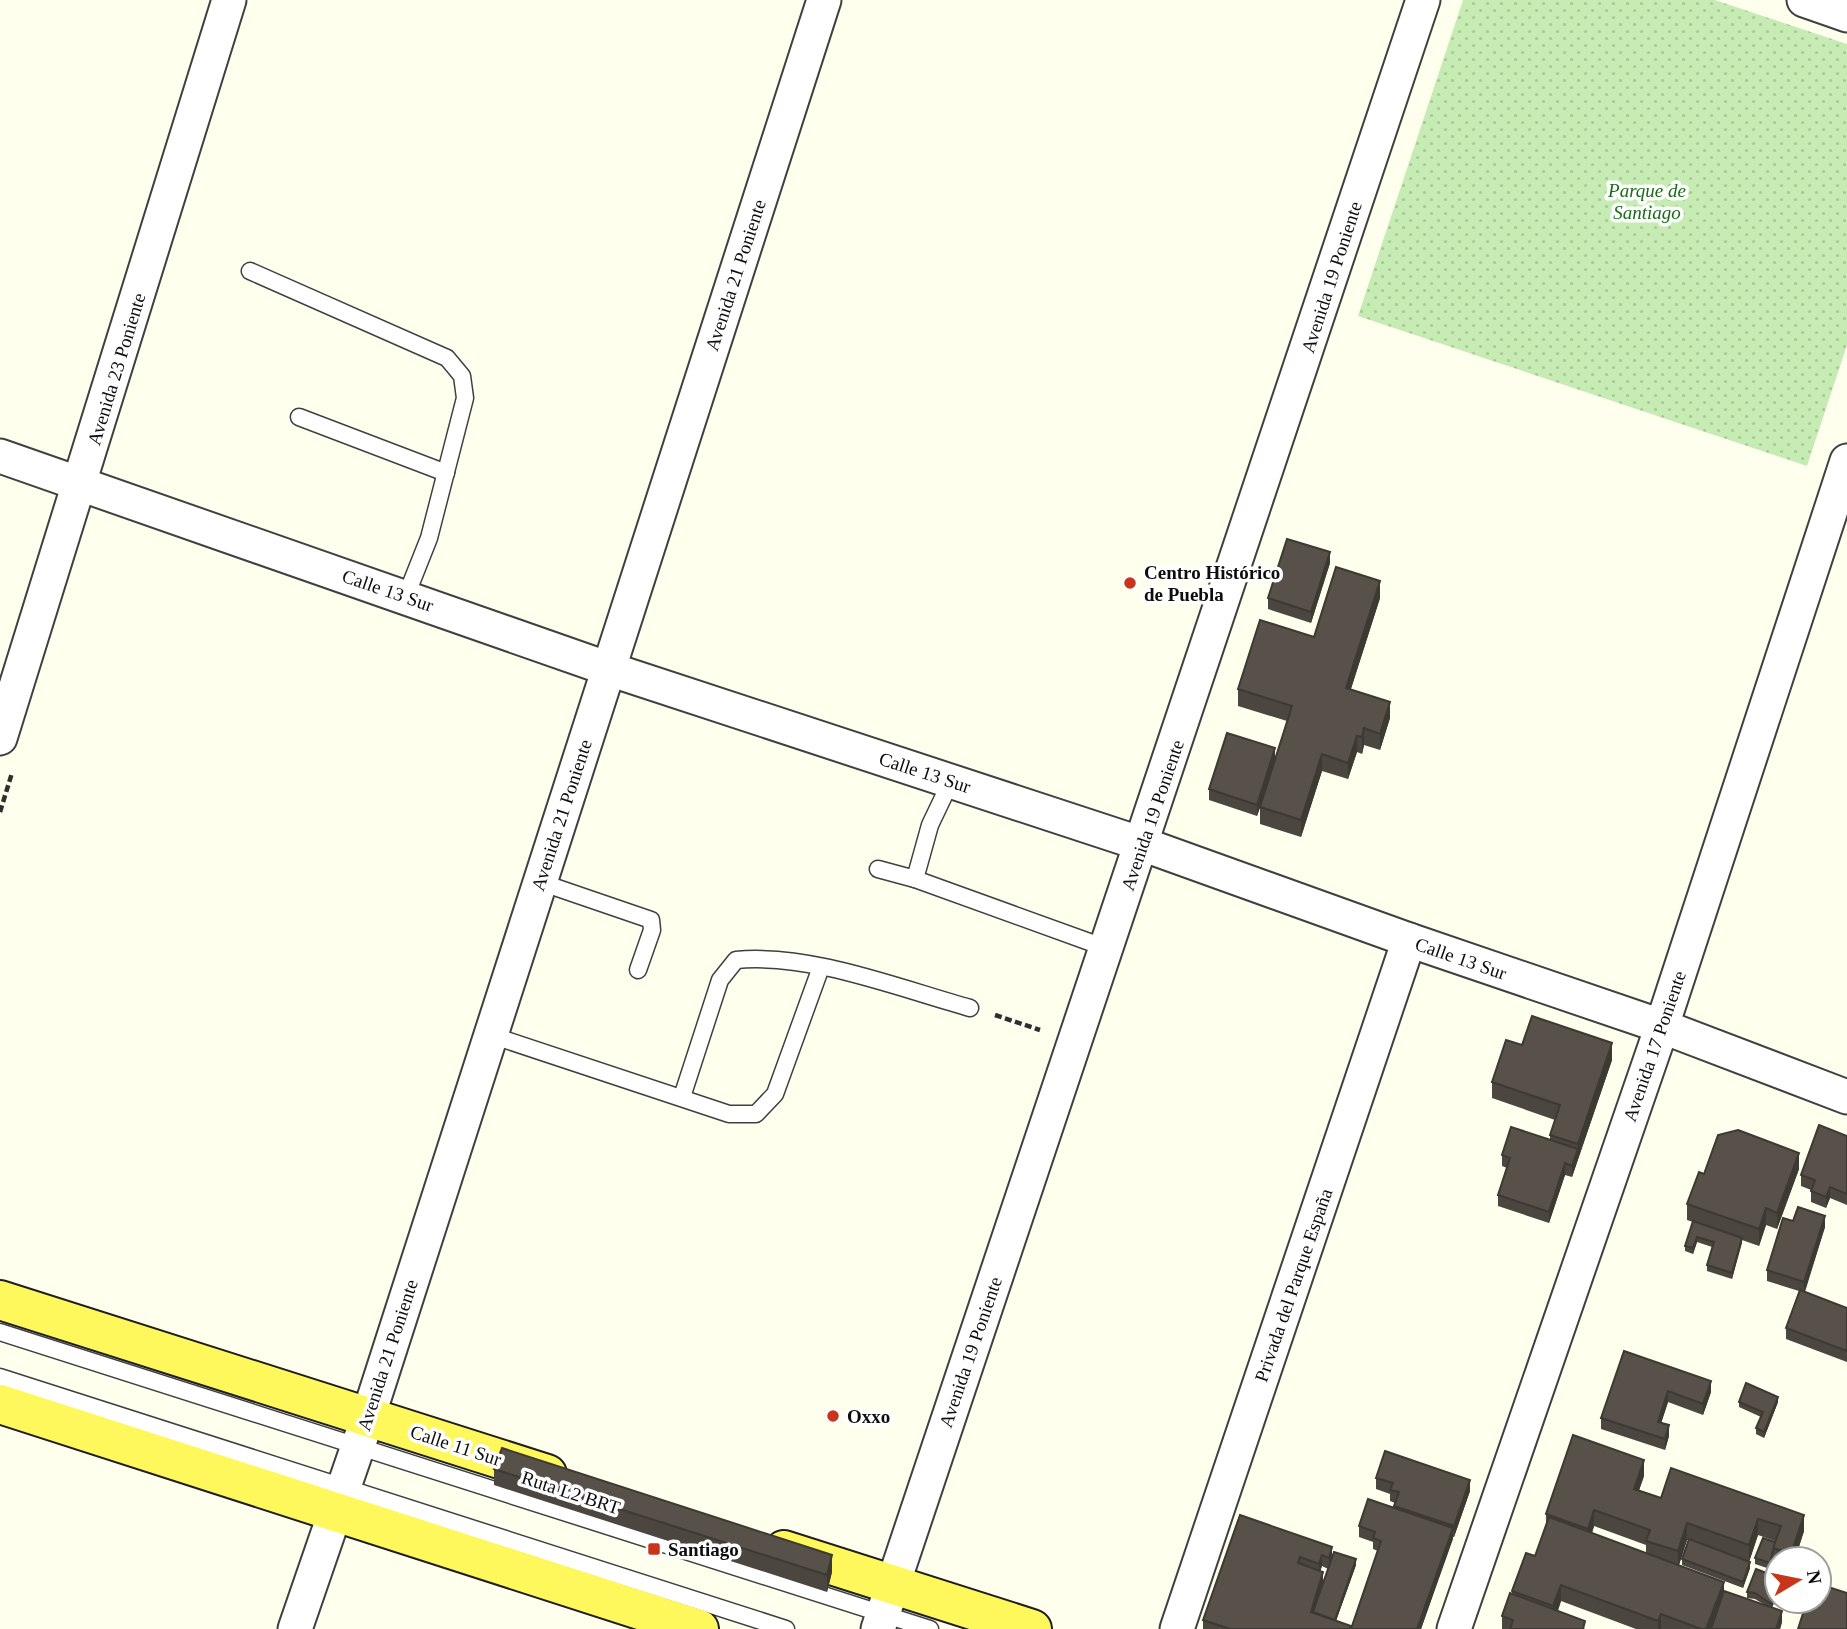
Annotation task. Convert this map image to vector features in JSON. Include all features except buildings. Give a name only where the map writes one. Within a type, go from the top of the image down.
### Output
[{"type":"main road","name":"Calle 11 Sur","points":[[0,1300],[363,1432],[884,1609],[1032,1629]]},
{"type":"main road","points":[[0,1404],[339,1500],[699,1629]]},
{"type":"street","name":"Avenida 23 Poniente","points":[[0,738],[229,0]]},
{"type":"street","name":"Avenida 21 Poniente","points":[[295,1629],[363,1432],[824,0]]},
{"type":"street","name":"Avenida 19 Poniente","points":[[884,1609],[1423,0]]},
{"type":"street","points":[[1804,0],[1847,15]]},
{"type":"street","name":"Calle 13 Sur","points":[[0,456],[406,596],[608,669],[1142,844],[1409,940],[1661,1026],[1847,1097]]},
{"type":"street","name":"Avenida 17 Poniente","points":[[1454,1629],[1661,1026],[1847,460]]},
{"type":"street","name":"Privada del Parque España","points":[[1177,1629],[1409,940]]},
{"type":"lane","points":[[250,271],[447,358],[462,376],[466,398],[429,538],[406,596]]},
{"type":"lane","points":[[299,417],[446,474]]},
{"type":"lane","points":[[915,879],[930,825],[951,781]]},
{"type":"lane","points":[[878,869],[915,879],[1106,948]]},
{"type":"lane","points":[[540,883],[651,920],[652,930],[638,970]]},
{"type":"lane","points":[[682,1097],[720,980],[736,960],[759,958],[821,967],[970,1007]]},
{"type":"lane","points":[[491,1035],[729,1114],[756,1114],[775,1094],[821,967]]},
{"type":"lane","points":[[0,1332],[363,1432]]},
{"type":"lane","points":[[0,1377],[339,1500],[786,1629]]},
{"type":"lane","points":[[884,1609],[930,1629]]},
{"type":"path","points":[[998,1016],[1074,1042]]},
{"type":"green space","name":"Parque de Santiago","points":[[1463,0],[1715,0],[1847,44],[1847,345],[1807,466],[1358,316]]},
{"type":"place","name":"Centro Histórico de Puebla","points":[[1130,583]]},
{"type":"place","name":"Oxxo","points":[[833,1416]]},
{"type":"place","name":"Santiago","points":[[654,1549]]}]
